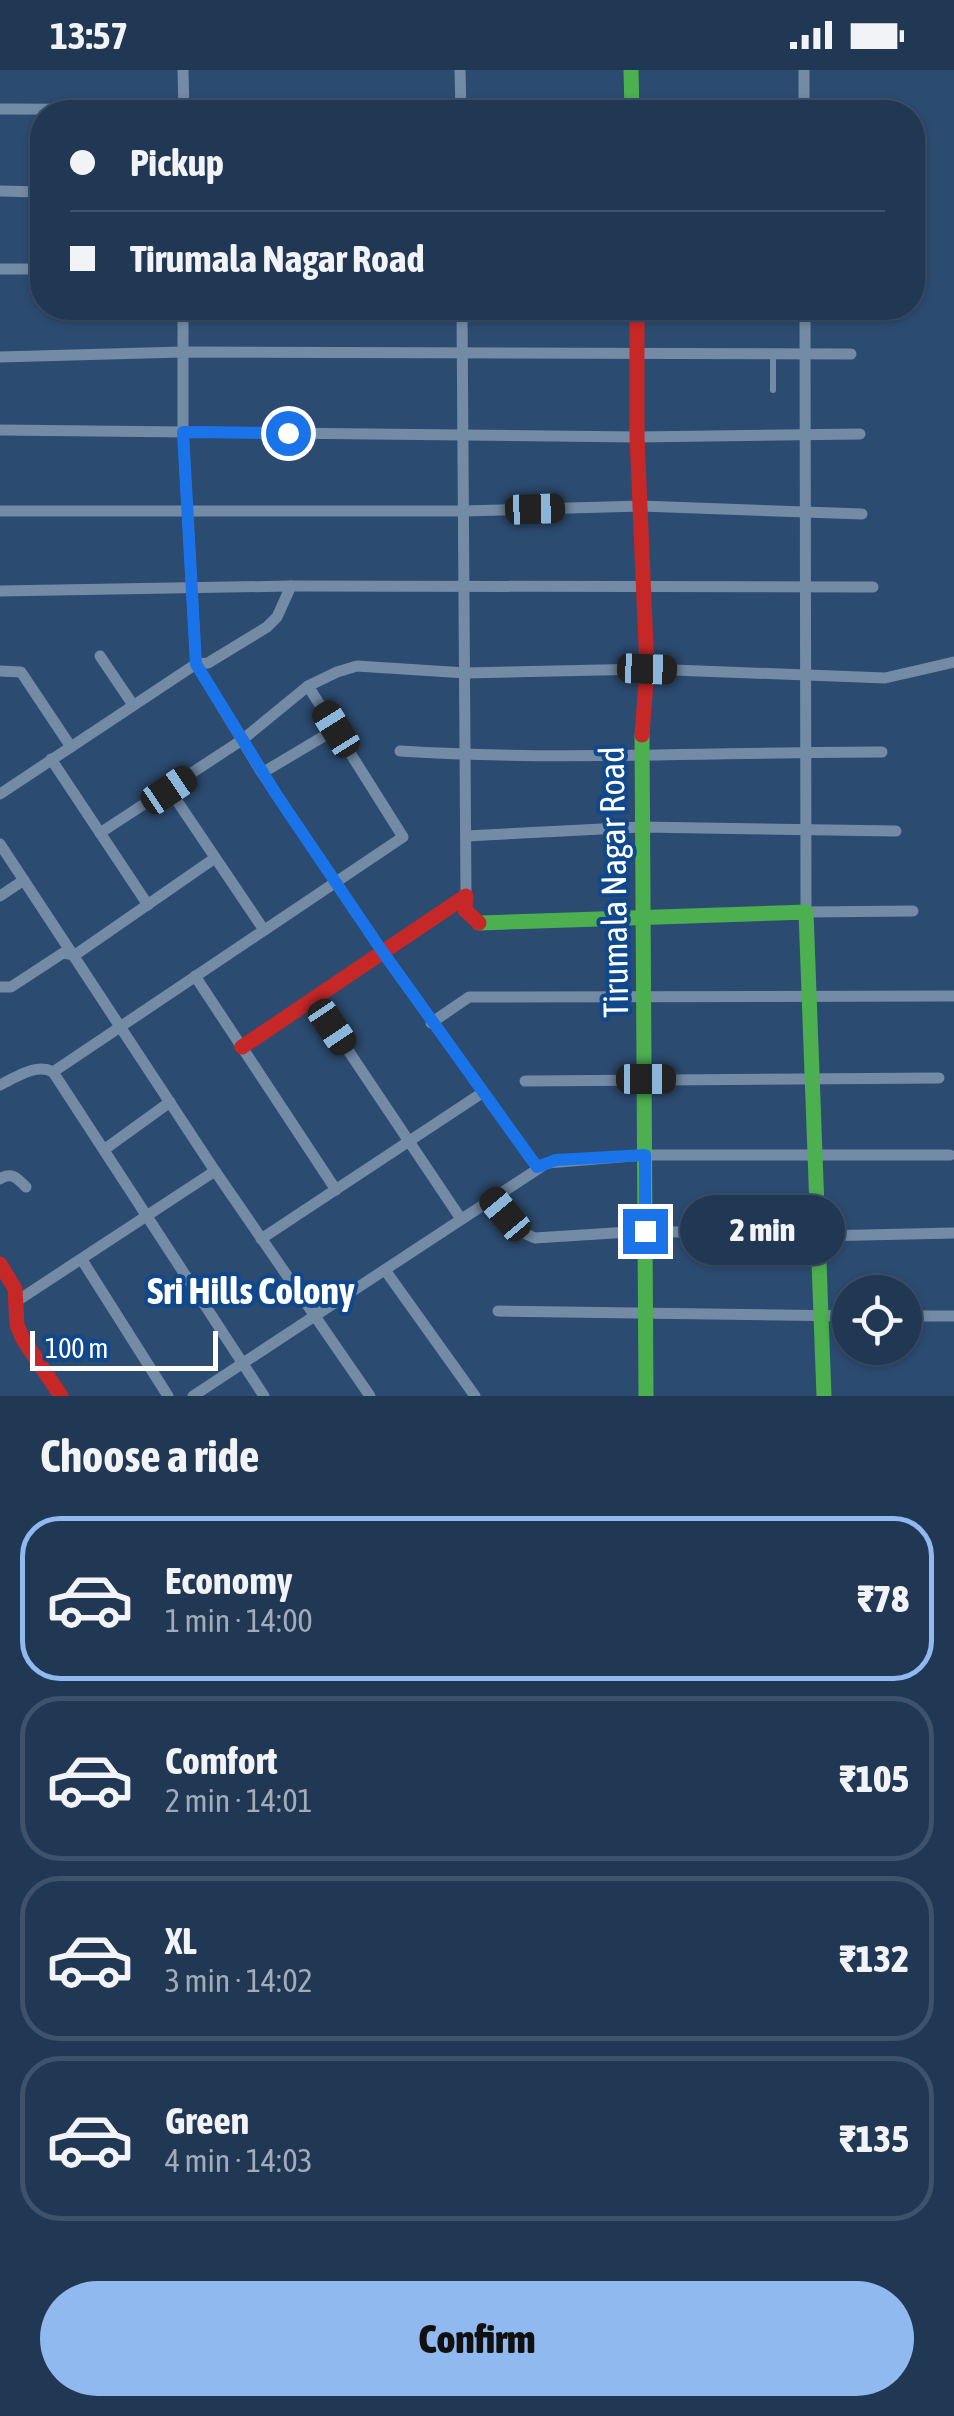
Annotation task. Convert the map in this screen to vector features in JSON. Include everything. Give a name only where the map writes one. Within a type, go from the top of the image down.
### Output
[{"type":"street","points":[[183,70],[184,100]]},
{"type":"street","points":[[460,70],[461,100]]},
{"type":"street","points":[[631,70],[632,100]]},
{"type":"street","points":[[804,70],[804,100]]},
{"type":"street","points":[[0,109],[30,109]]},
{"type":"street","points":[[0,191],[30,192]]},
{"type":"street","points":[[0,269],[30,269]]},
{"type":"street","points":[[183,320],[183,432],[196,664],[262,773],[382,951],[537,1167]]},
{"type":"street","points":[[462,320],[465,910],[476,922],[913,911]]},
{"type":"street","name":"Tirumala Nagar Road","points":[[637,320],[637,436],[647,669],[640,756],[646,915],[646,1396]]},
{"type":"street","points":[[804,320],[806,912],[824,1396]]},
{"type":"street","points":[[0,357],[182,352],[851,354]]},
{"type":"street","points":[[0,430],[463,436],[860,434]]},
{"type":"street","points":[[0,511],[464,511],[642,506],[862,514]]},
{"type":"street","points":[[0,794],[196,664],[208,664],[267,626],[277,616],[291,586]]},
{"type":"street","points":[[0,591],[291,586],[873,587]]},
{"type":"street","points":[[100,656],[133,705]]},
{"type":"street","points":[[100,833],[242,740],[308,686],[358,666],[466,674],[647,669],[885,678],[954,662]]},
{"type":"street","points":[[0,672],[21,672],[72,747]]},
{"type":"street","points":[[53,1072],[404,837],[308,686]]},
{"type":"street","points":[[262,773],[336,729]]},
{"type":"street","points":[[400,750],[465,755],[640,756],[882,752]]},
{"type":"street","points":[[51,759],[148,905]]},
{"type":"street","points":[[169,790],[264,930]]},
{"type":"street","points":[[466,836],[640,827],[896,831]]},
{"type":"street","points":[[0,844],[215,1171],[370,1396]]},
{"type":"street","points":[[0,988],[11,987],[63,953],[75,955],[216,858]]},
{"type":"street","points":[[0,896],[24,880]]},
{"type":"street","points":[[242,1047],[466,896]]},
{"type":"street","points":[[196,976],[336,1190]]},
{"type":"street","points":[[431,1022],[470,997],[954,996]]},
{"type":"street","points":[[312,998],[461,1219]]},
{"type":"street","points":[[0,1084],[33,1069],[44,1067],[53,1072],[264,1396]]},
{"type":"street","points":[[525,1081],[938,1078]]},
{"type":"street","points":[[262,1238],[482,1094]]},
{"type":"street","points":[[104,1150],[170,1102]]},
{"type":"street","points":[[193,1396],[537,1167],[556,1160],[645,1155],[950,1155]]},
{"type":"street","points":[[17,1302],[215,1171]]},
{"type":"street","points":[[0,1179],[17,1177],[26,1188]]},
{"type":"street","points":[[492,1198],[527,1236],[645,1231],[819,1236],[954,1233]]},
{"type":"street","points":[[82,1260],[168,1396]]},
{"type":"street","points":[[385,1270],[475,1396]]},
{"type":"street","points":[[2,1273],[17,1302],[18,1324],[24,1339],[61,1396]]},
{"type":"street","points":[[498,1312],[832,1316]]},
{"type":"street","points":[[922,1316],[954,1316]]},
{"type":"lane","points":[[773,353],[773,390]]},
{"type":"traffic: fast","points":[[631,70],[632,100]]},
{"type":"traffic: fast","points":[[642,735],[646,1396]]},
{"type":"traffic: fast","points":[[479,923],[806,912],[824,1396]]},
{"type":"traffic: jam","points":[[637,320],[637,437],[647,669],[642,735]]},
{"type":"traffic: jam","points":[[242,1047],[466,896],[465,910],[479,923]]},
{"type":"traffic: jam","points":[[0,1264],[15,1289],[17,1325],[23,1339],[61,1396]]},
{"type":"district","name":"Sri Hills Colony","points":[[251,1291]]},
{"type":"route","points":[[288,433],[183,432],[196,664],[276,794],[382,951],[537,1167],[556,1160],[645,1155],[645,1231]]}]
